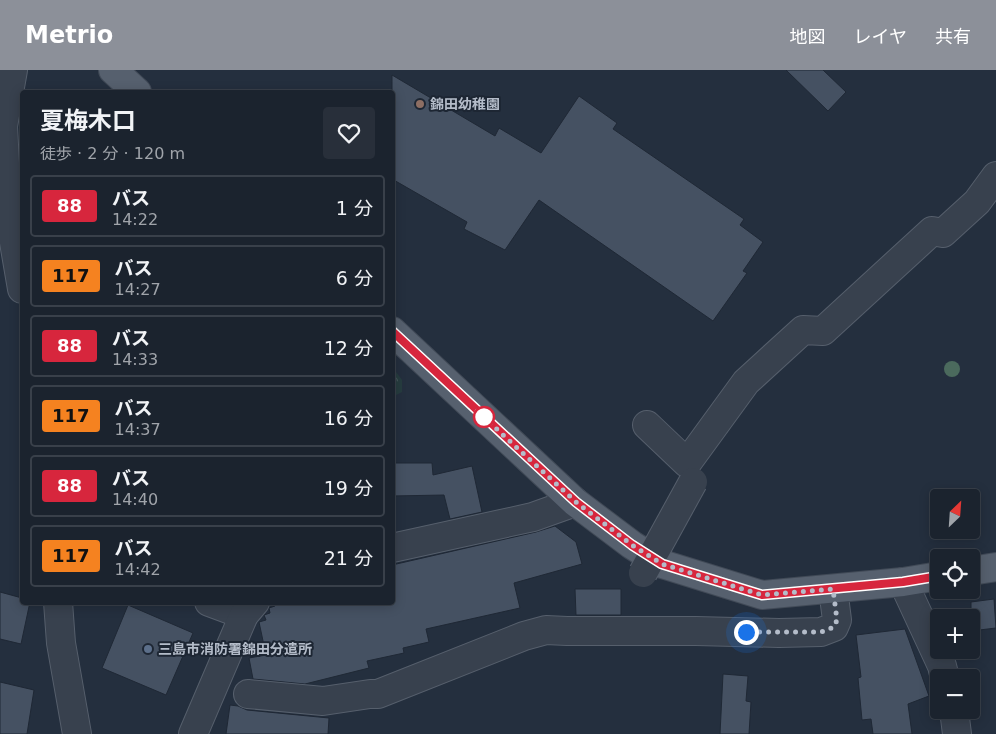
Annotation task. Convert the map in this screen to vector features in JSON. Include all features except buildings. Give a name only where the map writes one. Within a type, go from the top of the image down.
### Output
[{"type":"main road","points":[[113,70],[135,90]]},
{"type":"main road","points":[[395,334],[576,502],[632,545],[662,564],[762,595],[903,582],[930,578]]},
{"type":"main road","points":[[980,570],[996,567]]},
{"type":"street","points":[[13,70],[3,126],[6,201],[20,278]]},
{"type":"street","points":[[647,425],[687,463],[746,382],[803,330],[823,331],[932,231],[943,234],[978,202],[996,176]]},
{"type":"street","points":[[643,573],[693,482]]},
{"type":"street","points":[[395,547],[533,517],[576,502]]},
{"type":"street","points":[[903,582],[943,669]]},
{"type":"street","points":[[248,694],[323,701],[378,694],[524,636],[546,630],[821,632],[834,627],[837,620],[833,589]]},
{"type":"street","points":[[58,605],[61,643],[77,734]]},
{"type":"street","points":[[193,734],[250,609],[227,605]]},
{"type":"street","points":[[955,719],[957,734]]},
{"type":"green space","points":[[395,371],[402,380],[402,392],[395,396]]},
{"type":"bus line","name":"88","points":[[395,334],[576,502],[632,545],[662,564],[762,595],[903,582],[930,578]]},
{"type":"place","name":"錦田幼稚園","points":[[420,104]]},
{"type":"place","name":"三島市消防署錦田分遣所","points":[[148,649]]},
{"type":"route","points":[[484,417],[477,411],[576,502],[632,545],[662,564],[762,595],[833,589],[837,620],[834,627],[821,632],[746,632]]}]
